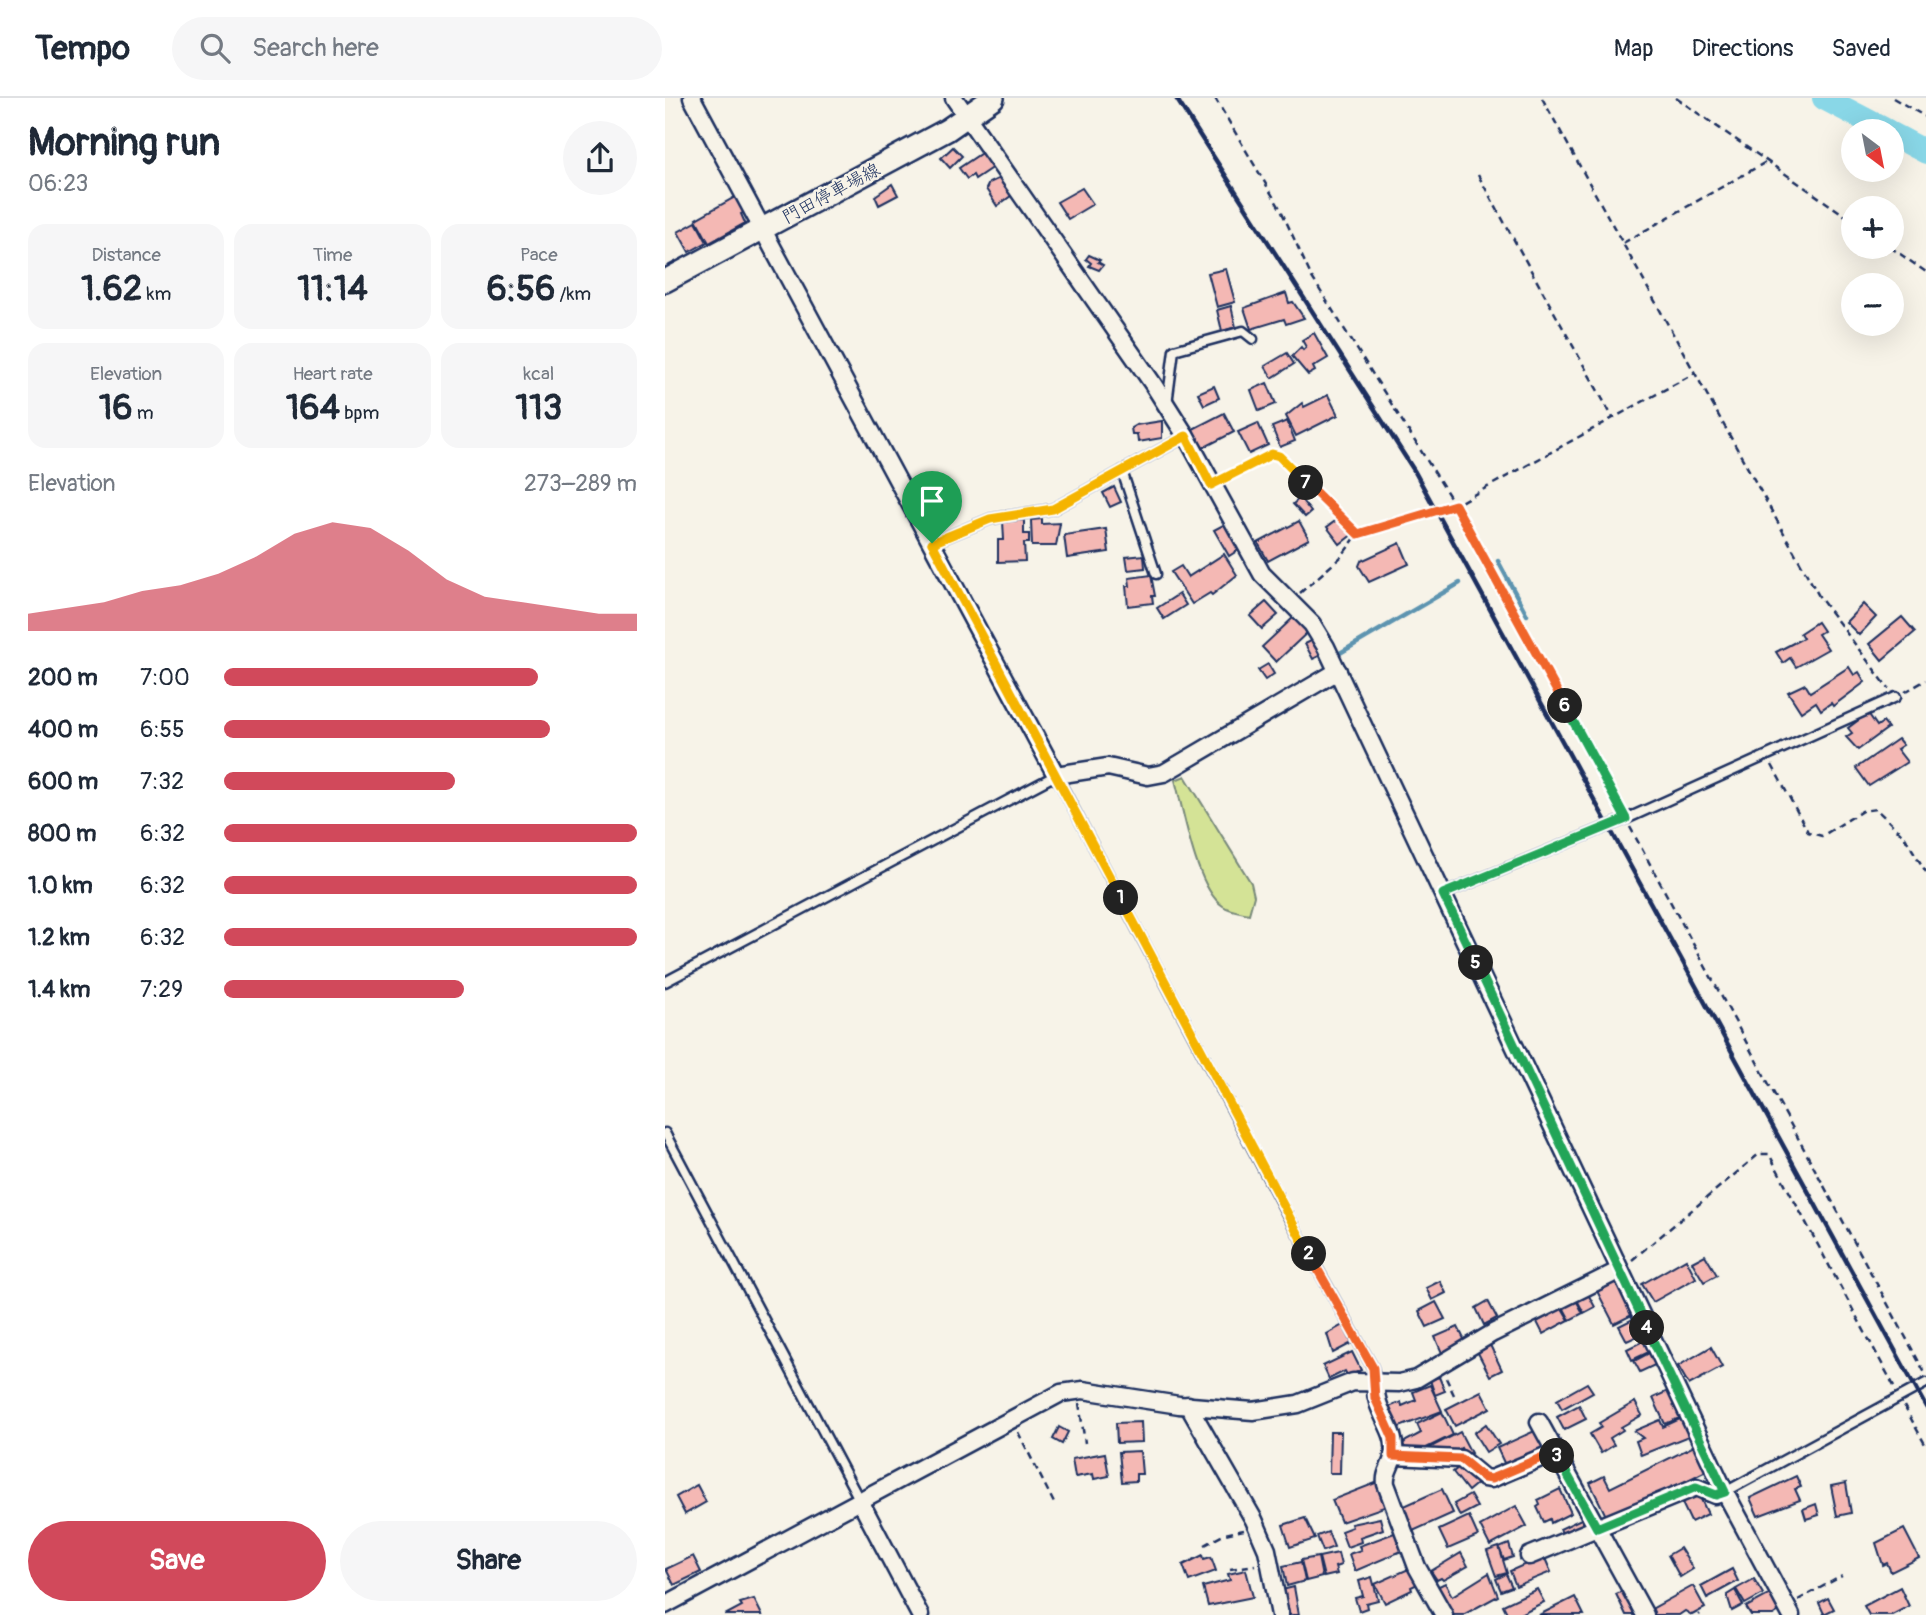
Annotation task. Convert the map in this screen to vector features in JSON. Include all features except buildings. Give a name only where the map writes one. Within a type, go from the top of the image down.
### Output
[{"type":"main road","name":"門田停車場線","points":[[665,281],[967,117],[993,98]]},
{"type":"street","points":[[691,98],[1056,775],[1108,768],[1148,776],[1164,772],[1338,671]]},
{"type":"street","points":[[954,98],[1186,436],[1262,574],[1312,624],[1338,671],[1725,1492],[1788,1611]]},
{"type":"street","points":[[665,1605],[1061,1393],[1077,1390],[1188,1405],[1276,1409],[1353,1382],[1398,1383],[1416,1379],[1493,1333],[1620,1270]]},
{"type":"street","points":[[1376,1383],[1375,1398],[1393,1438],[1393,1456],[1385,1476],[1386,1484],[1417,1567],[1444,1615]]},
{"type":"street","points":[[1188,1405],[1257,1527],[1270,1563],[1280,1615]]},
{"type":"street","points":[[1539,1422],[1645,1615]]},
{"type":"street","points":[[1393,1456],[1461,1459],[1484,1478],[1491,1479],[1555,1452]]},
{"type":"street","points":[[1529,1556],[1696,1487],[1716,1495],[1725,1492]]},
{"type":"street","points":[[860,1501],[920,1615]]},
{"type":"lane","points":[[1167,407],[1174,350],[1243,331],[1253,339]]},
{"type":"lane","points":[[932,543],[990,519],[1053,509],[1186,436]]},
{"type":"lane","points":[[1122,471],[1156,574]]},
{"type":"lane","points":[[1443,894],[1626,819],[1896,697]]},
{"type":"lane","points":[[665,982],[1056,775],[1287,1214],[1373,1368],[1376,1383]]},
{"type":"lane","points":[[665,1133],[860,1501]]},
{"type":"lane","points":[[1725,1492],[1926,1383]]},
{"type":"path","points":[[1215,98],[1281,210],[1311,276],[1455,505],[1926,1375]]},
{"type":"path","points":[[1542,98],[1820,598],[1896,697],[1926,680]]},
{"type":"path","points":[[1677,98],[1841,212]]},
{"type":"path","points":[[1893,98],[1926,117]]},
{"type":"path","points":[[1623,243],[1761,168],[1766,162]]},
{"type":"path","points":[[1478,174],[1613,418]]},
{"type":"path","points":[[1904,257],[1926,272]]},
{"type":"path","points":[[1290,602],[1341,557],[1358,534],[1455,505],[1695,373]]},
{"type":"path","points":[[1211,485],[1272,454],[1279,456],[1358,534]]},
{"type":"path","points":[[1767,756],[1808,832],[1822,836],[1863,811],[1876,809],[1904,836],[1926,872]]},
{"type":"path","points":[[1620,1270],[1759,1154],[1769,1154],[1926,1446]]},
{"type":"path","points":[[1440,1366],[1454,1395]]},
{"type":"path","points":[[1077,1390],[1085,1443]]},
{"type":"path","points":[[1012,1419],[1055,1505]]},
{"type":"path","points":[[1205,1545],[1225,1534],[1257,1527]]},
{"type":"path","points":[[1230,1569],[1270,1563]]},
{"type":"path","points":[[1788,1611],[1842,1576]]},
{"type":"green space","points":[[1185,776],[1251,883],[1254,896],[1249,914],[1223,906],[1205,883],[1192,848],[1175,780]]},
{"type":"waterway","points":[[1824,98],[1864,119]]},
{"type":"waterway","points":[[1904,140],[1926,152]]},
{"type":"waterway","points":[[1498,561],[1527,615]]},
{"type":"waterway","points":[[1340,653],[1460,583]]},
{"type":"railway","points":[[1176,98],[1415,472],[1926,1407]]},
{"type":"route","points":[[1186,436],[1211,485],[1272,454],[1279,456],[1358,534],[1370,528],[1455,505],[1626,819],[1443,894],[1725,1492],[1716,1495],[1696,1487],[1597,1528],[1555,1452],[1491,1479],[1484,1478],[1461,1459],[1393,1456],[1393,1438],[1375,1398],[1373,1368],[1287,1214],[932,543],[990,519],[1053,509],[1186,436]]}]
